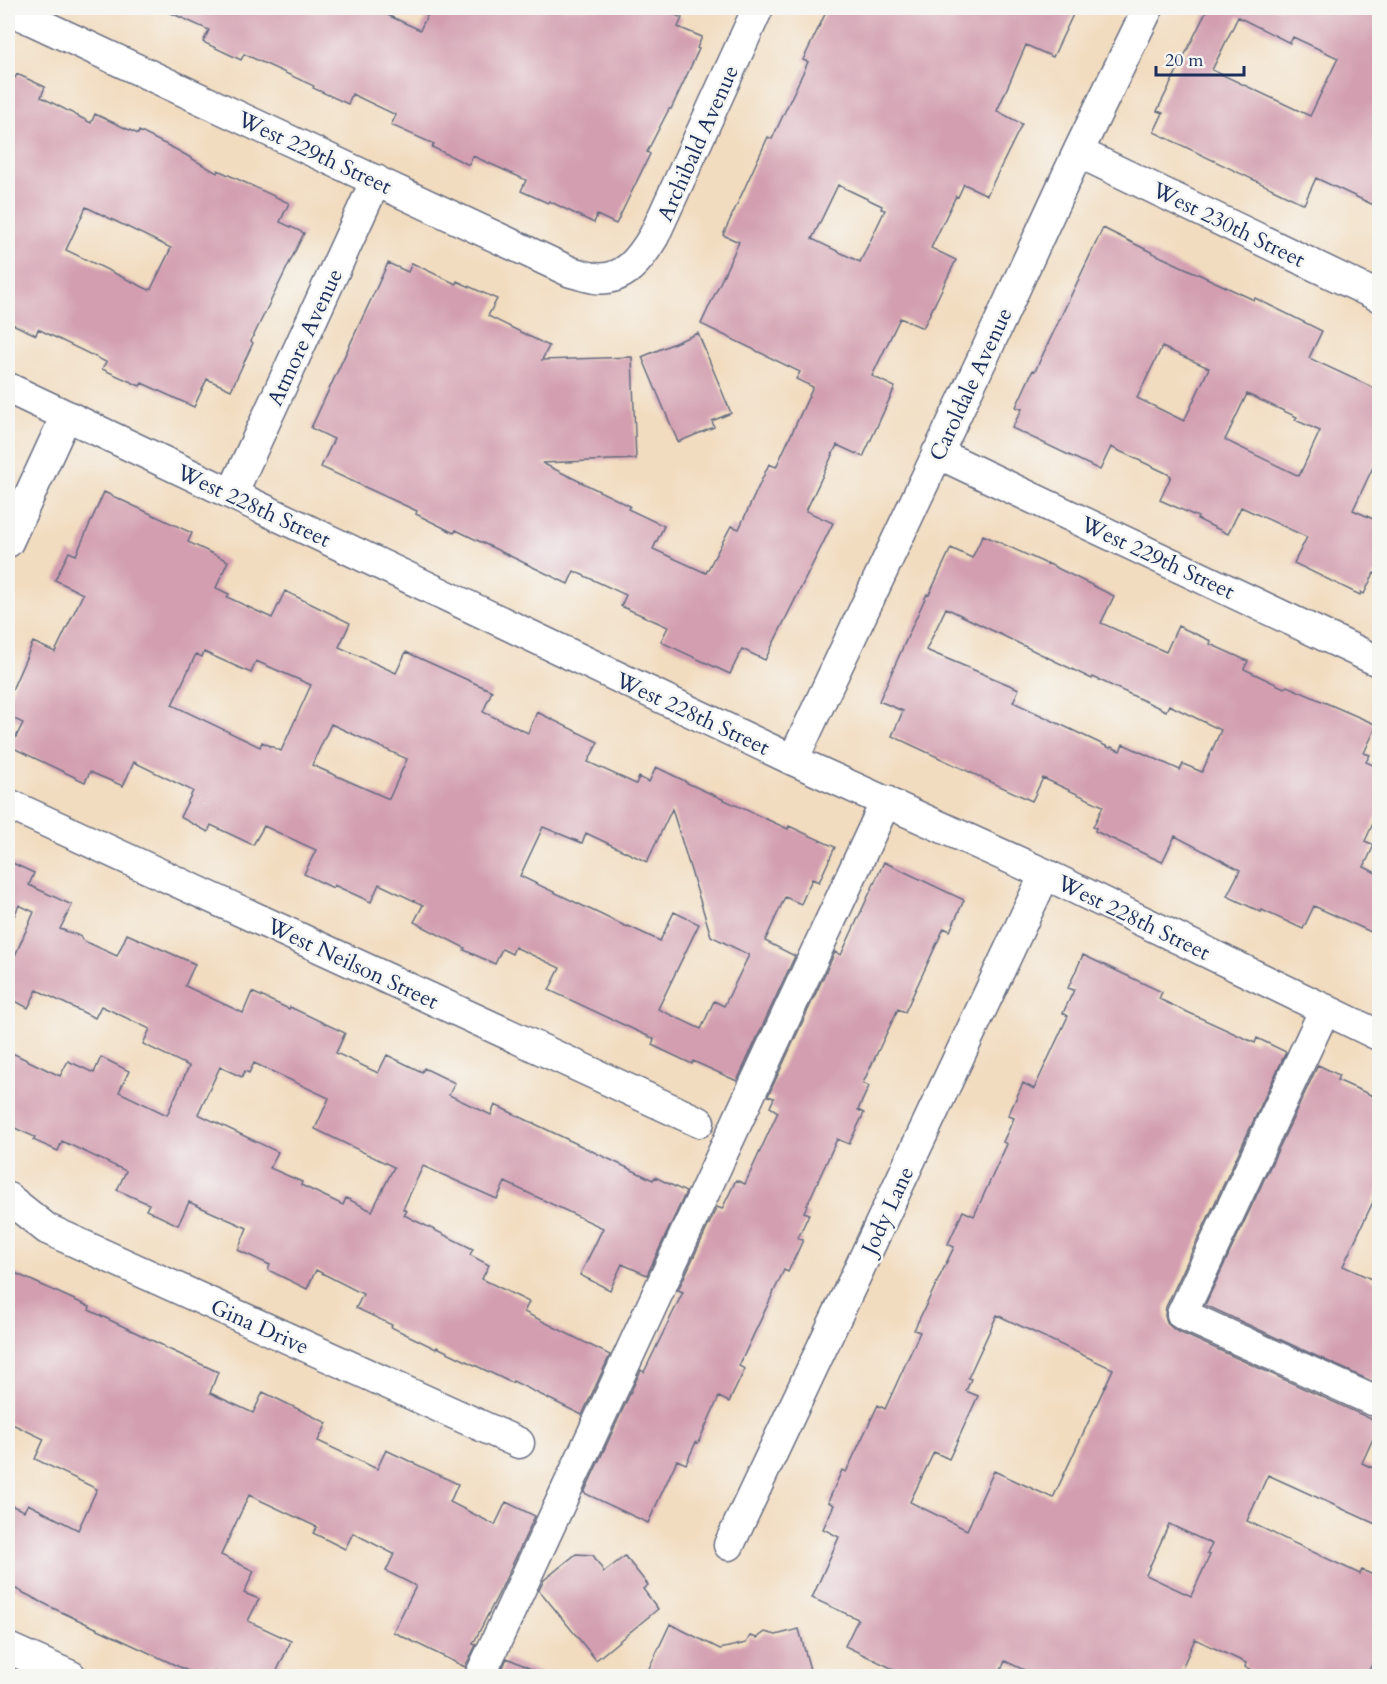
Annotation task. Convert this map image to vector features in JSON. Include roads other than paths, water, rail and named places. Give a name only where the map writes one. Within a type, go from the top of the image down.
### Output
[{"type":"street","name":"Archibald Avenue","points":[[626,271],[641,257],[654,236],[758,8]]},
{"type":"street","name":"Caroldale Avenue","points":[[793,760],[1078,152],[1148,8]]},
{"type":"street","name":"West 229th Street","points":[[8,9],[571,272],[597,279],[626,271]]},
{"type":"street","name":"West 230th Street","points":[[1078,152],[1380,297]]},
{"type":"street","name":"Atmore Avenue","points":[[232,494],[376,180]]},
{"type":"street","name":"West 228th Street","points":[[8,388],[793,760],[1045,874],[1380,1036]]},
{"type":"street","points":[[8,542],[66,416]]},
{"type":"street","name":"West 229th Street","points":[[937,453],[1380,662]]},
{"type":"street","points":[[480,1677],[886,801]]},
{"type":"street","name":"West Neilson Street","points":[[8,804],[699,1122]]},
{"type":"street","name":"Jody Lane","points":[[729,1545],[1045,874]]},
{"type":"street","points":[[1325,1009],[1182,1314],[1372,1400]]},
{"type":"street","name":"Gina Drive","points":[[8,1198],[47,1229],[519,1443]]},
{"type":"street","points":[[8,1648],[71,1677]]}]
